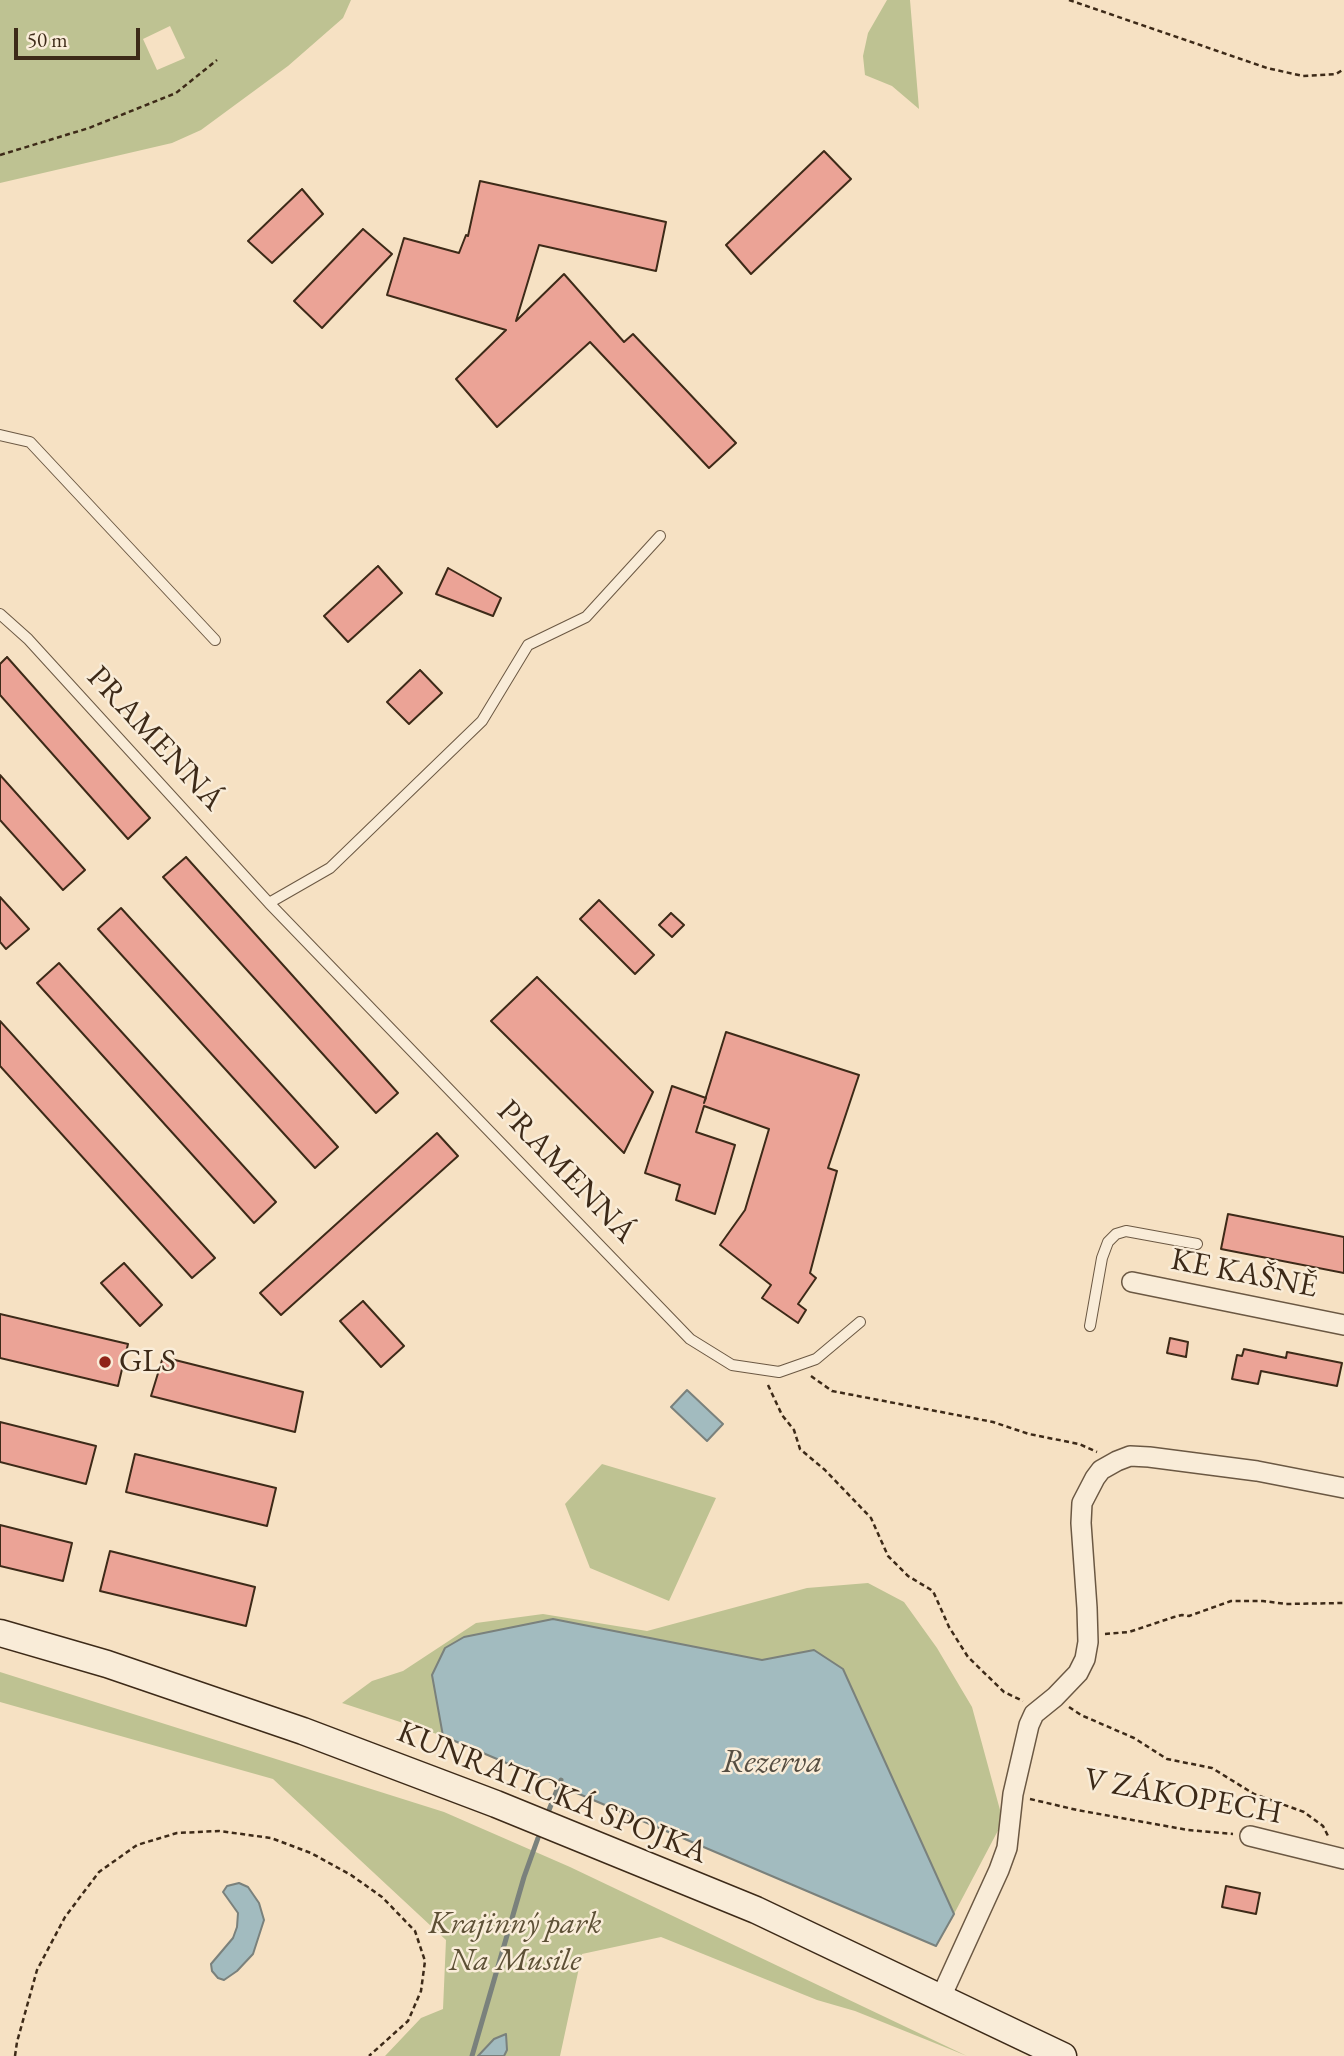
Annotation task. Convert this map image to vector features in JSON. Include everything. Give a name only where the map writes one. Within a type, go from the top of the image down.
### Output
[{"type":"main road","name":"KUNRATICKÁ SPOJKA","points":[[0,1633],[107,1664],[303,1731],[496,1804],[757,1910],[1063,2056]]},
{"type":"street","name":"KE KAŠNĚ","points":[[1132,1282],[1344,1325]]},
{"type":"street","points":[[941,1997],[1007,1848],[1013,1794],[1029,1725],[1040,1710],[1078,1673],[1085,1659],[1088,1633],[1081,1534],[1082,1503],[1094,1478],[1107,1465],[1130,1456],[1257,1471],[1344,1488]]},
{"type":"street","name":"V ZÁKOPECH","points":[[1250,1836],[1341,1858]]},
{"type":"lane","points":[[0,435],[30,442],[215,640]]},
{"type":"lane","points":[[269,903],[330,868],[482,721],[528,645],[586,617],[660,536]]},
{"type":"lane","name":"PRAMENNÁ","points":[[0,614],[28,639],[269,903],[691,1339],[732,1365],[779,1372],[816,1359],[860,1322]]},
{"type":"lane","points":[[1090,1326],[1102,1258],[1108,1242],[1115,1234],[1126,1231],[1197,1244]]},
{"type":"path","points":[[1069,0],[1267,68],[1303,76],[1336,74],[1344,69]]},
{"type":"path","points":[[0,155],[89,128],[176,93],[217,60]]},
{"type":"path","points":[[797,1365],[832,1391],[993,1422],[1029,1434],[1079,1444],[1103,1455]]},
{"type":"path","points":[[761,1369],[782,1415],[794,1430],[800,1449],[825,1470],[871,1518],[888,1556],[908,1576],[933,1591],[949,1627],[968,1657],[1004,1692],[1040,1710]]},
{"type":"path","points":[[1088,1633],[1129,1632],[1182,1615],[1189,1616],[1231,1601],[1344,1603]]},
{"type":"path","points":[[1055,1697],[1081,1715],[1134,1738],[1167,1759],[1212,1768],[1254,1794],[1304,1812],[1323,1826],[1341,1858]]},
{"type":"path","name":"V ZÁKOPECH","points":[[1013,1794],[1077,1810],[1175,1828],[1250,1836]]},
{"type":"path","points":[[15,2056],[37,1970],[65,1917],[99,1872],[137,1845],[177,1833],[219,1831],[271,1838],[310,1853],[351,1874],[382,1896],[415,1931],[425,1961],[421,1991],[408,2021],[369,2056]]},
{"type":"green space","points":[[0,0],[351,0],[343,18],[288,66],[201,130],[172,143],[0,183]],"holes":[[[170,26],[185,58],[157,70],[143,39]]]},
{"type":"green space","points":[[887,0],[910,0],[919,109],[892,86],[865,75],[863,56],[868,33]]},
{"type":"green space","points":[[602,1464],[716,1498],[669,1601],[590,1568],[565,1504]]},
{"type":"green space","points":[[868,1583],[904,1602],[937,1648],[972,1707],[1003,1821],[954,1914],[843,1669],[814,1650],[762,1660],[553,1619],[432,1675],[443,1736],[342,1703],[372,1681],[403,1671],[476,1623],[543,1614],[647,1631],[807,1588]]},
{"type":"green space","name":"Krajinný park Na Musile","points":[[0,1672],[444,1812],[570,1867],[967,2056],[855,2011],[817,2000],[661,1937],[582,1954],[560,2056],[504,2056],[507,2050],[506,2034],[478,2056],[385,2056],[421,2018],[443,2009],[446,1940],[273,1779],[0,1702]]},
{"type":"water","points":[[687,1390],[723,1424],[707,1441],[671,1407]]},
{"type":"water","name":"Rezerva","points":[[553,1619],[762,1660],[814,1650],[843,1669],[954,1914],[936,1946],[443,1736],[432,1675],[445,1648],[464,1637]]},
{"type":"water","points":[[239,1883],[248,1887],[259,1903],[264,1920],[253,1954],[224,1980],[212,1971],[211,1964],[233,1938],[237,1927],[238,1913],[223,1892],[227,1886]]},
{"type":"water","points":[[506,2034],[507,2050],[504,2056],[478,2056],[494,2039]]},
{"type":"building","points":[[824,151],[851,179],[751,274],[726,245]]},
{"type":"building","points":[[480,181],[666,222],[656,271],[539,245],[516,321],[564,274],[624,342],[633,334],[736,443],[709,468],[590,342],[497,427],[456,379],[506,330],[387,295],[404,238],[459,253],[466,235],[468,236]]},
{"type":"building","points":[[302,189],[323,214],[272,263],[248,241]]},
{"type":"building","points":[[363,229],[392,254],[322,328],[294,301]]},
{"type":"building","points":[[378,566],[402,593],[348,642],[324,616]]},
{"type":"building","points":[[448,568],[501,598],[493,616],[436,594]]},
{"type":"building","points":[[7,657],[150,818],[128,839],[0,695],[0,664]]},
{"type":"building","points":[[420,670],[442,693],[409,724],[387,702]]},
{"type":"building","points":[[0,775],[85,870],[63,890],[0,820]]},
{"type":"building","points":[[186,857],[398,1093],[376,1113],[163,877]]},
{"type":"building","points":[[0,897],[29,929],[6,949],[0,942]]},
{"type":"building","points":[[599,900],[654,955],[635,974],[580,919]]},
{"type":"building","points":[[121,908],[338,1147],[315,1168],[98,929]]},
{"type":"building","points":[[671,913],[684,925],[672,937],[659,925]]},
{"type":"building","points":[[59,963],[276,1202],[254,1223],[37,983]]},
{"type":"building","points":[[537,977],[653,1092],[624,1153],[491,1021]]},
{"type":"building","points":[[0,1021],[215,1258],[192,1278],[0,1066]]},
{"type":"building","points":[[726,1032],[859,1075],[828,1168],[837,1171],[810,1273],[816,1278],[798,1304],[806,1310],[798,1323],[762,1298],[771,1285],[720,1245],[745,1210],[769,1129],[704,1106],[696,1132],[735,1145],[715,1214],[676,1200],[680,1185],[645,1173],[672,1086],[706,1098]]},
{"type":"building","points":[[437,1133],[458,1156],[281,1315],[260,1293]]},
{"type":"building","points":[[1228,1214],[1344,1237],[1344,1273],[1221,1249]]},
{"type":"building","points":[[124,1263],[162,1305],[140,1326],[101,1283]]},
{"type":"building","points":[[363,1301],[404,1346],[381,1367],[340,1321]]},
{"type":"building","name":"GLS","points":[[0,1314],[128,1344],[118,1386],[0,1358]]},
{"type":"building","points":[[1170,1338],[1188,1342],[1186,1357],[1167,1353]]},
{"type":"building","points":[[1244,1349],[1286,1358],[1287,1352],[1342,1363],[1337,1386],[1261,1371],[1258,1384],[1232,1379],[1237,1355],[1242,1356]]},
{"type":"building","points":[[163,1357],[303,1392],[295,1432],[151,1396]]},
{"type":"building","points":[[0,1422],[96,1446],[86,1484],[0,1462]]},
{"type":"building","points":[[135,1454],[276,1488],[267,1526],[126,1492]]},
{"type":"building","points":[[0,1525],[72,1543],[63,1581],[0,1566]]},
{"type":"building","points":[[110,1551],[255,1587],[246,1626],[100,1591]]},
{"type":"building","points":[[1226,1886],[1260,1893],[1256,1914],[1222,1907]]},
{"type":"waterway","points":[[549,1810],[561,1780]]},
{"type":"waterway","points":[[472,2056],[538,1838]]},
{"type":"place","name":"GLS","points":[[105,1362]]}]
